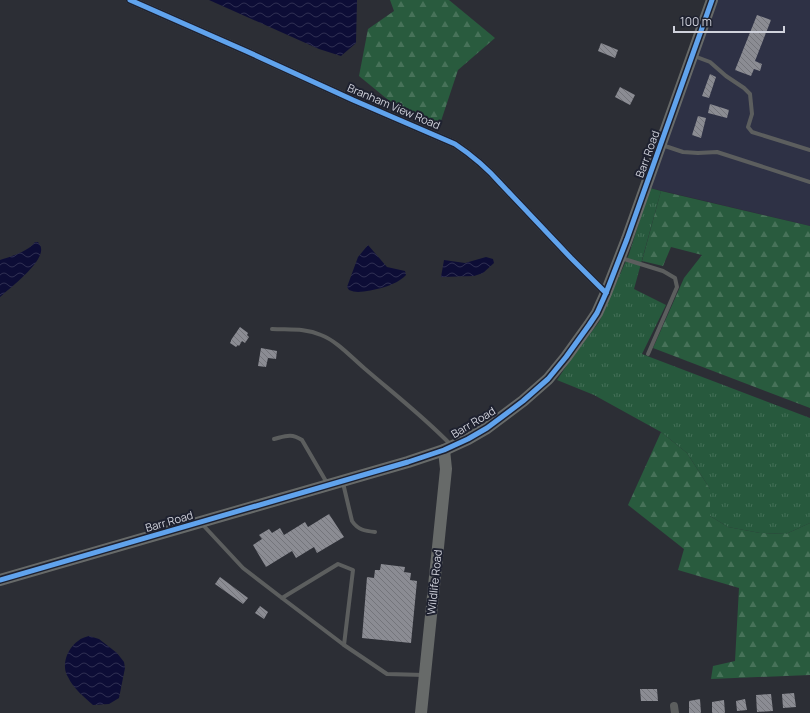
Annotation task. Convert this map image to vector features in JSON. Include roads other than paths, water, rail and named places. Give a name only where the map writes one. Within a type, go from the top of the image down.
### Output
[{"type":"street","name":"Branham View Road","points":[[130,0],[455,144],[468,152],[485,167],[606,293]]},
{"type":"street","name":"Barr Road","points":[[0,580],[408,462],[448,448],[468,439],[487,428],[523,401],[548,379],[566,357],[597,313],[620,258],[712,0]]},
{"type":"street","name":"Wildlife Road","points":[[421,713],[448,448]]},
{"type":"lane","points":[[692,55],[710,62],[750,94],[752,114],[748,127],[752,132],[810,150]]},
{"type":"lane","points":[[661,144],[683,152],[717,152],[810,182]]},
{"type":"lane","points":[[620,258],[663,271],[675,278],[677,287],[648,354]]},
{"type":"lane","points":[[272,329],[313,332],[336,344],[440,433],[448,448]]},
{"type":"lane","points":[[274,439],[288,435],[302,440],[328,485]]},
{"type":"lane","points":[[343,481],[352,522],[362,530],[375,532]]},
{"type":"lane","points":[[200,523],[243,568],[344,645],[388,674],[424,675]]},
{"type":"lane","points":[[282,598],[338,564],[353,570],[344,645]]},
{"type":"water","points":[[209,0],[357,0],[356,43],[341,56],[319,49]]},
{"type":"water","points":[[35,242],[38,242],[41,247],[41,254],[32,267],[0,297],[0,260],[24,251]]},
{"type":"water","points":[[368,245],[387,267],[405,271],[406,275],[402,279],[390,285],[377,289],[358,292],[349,290],[347,287],[358,257]]},
{"type":"water","points":[[486,257],[493,259],[494,263],[483,273],[474,276],[441,277],[444,260],[465,263]]},
{"type":"water","points":[[89,636],[99,639],[117,653],[124,662],[125,668],[119,698],[109,704],[93,705],[76,689],[66,672],[65,662],[71,648],[79,640]]}]
